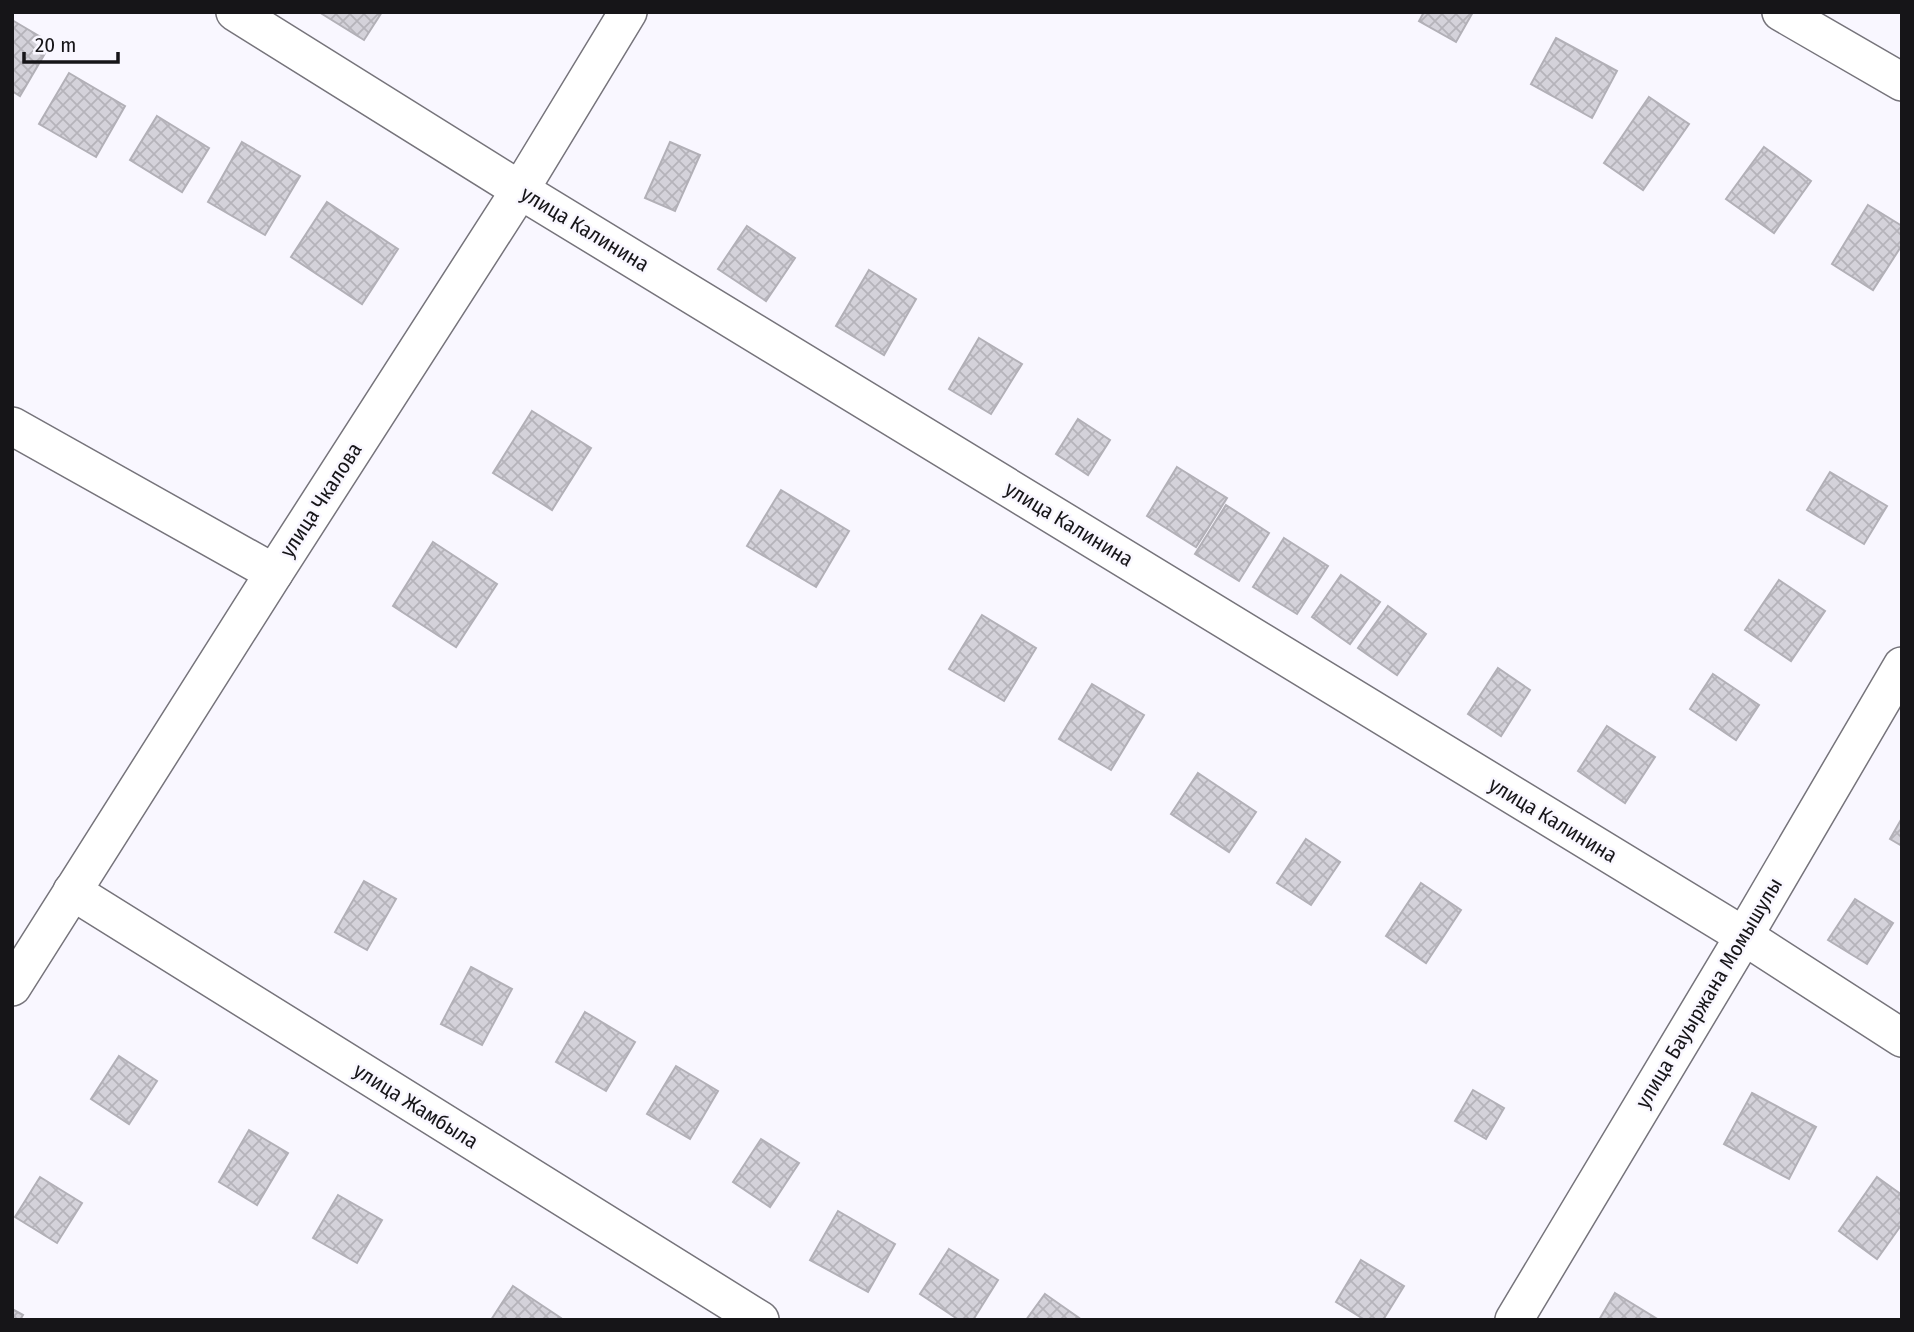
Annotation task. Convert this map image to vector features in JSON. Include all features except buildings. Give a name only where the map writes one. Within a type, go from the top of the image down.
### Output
[{"type":"street","name":"улица Калинина","points":[[235,12],[520,190],[1744,936],[1902,1038]]},
{"type":"street","name":"улица Чкалова","points":[[12,987],[520,190],[628,12]]},
{"type":"street","points":[[1781,12],[1902,82]]},
{"type":"street","points":[[12,426],[274,573]]},
{"type":"street","name":"улица Бауыржана Момышулы","points":[[1514,1320],[1902,666]]},
{"type":"street","name":"улица Жамбыла","points":[[72,891],[760,1320]]}]
